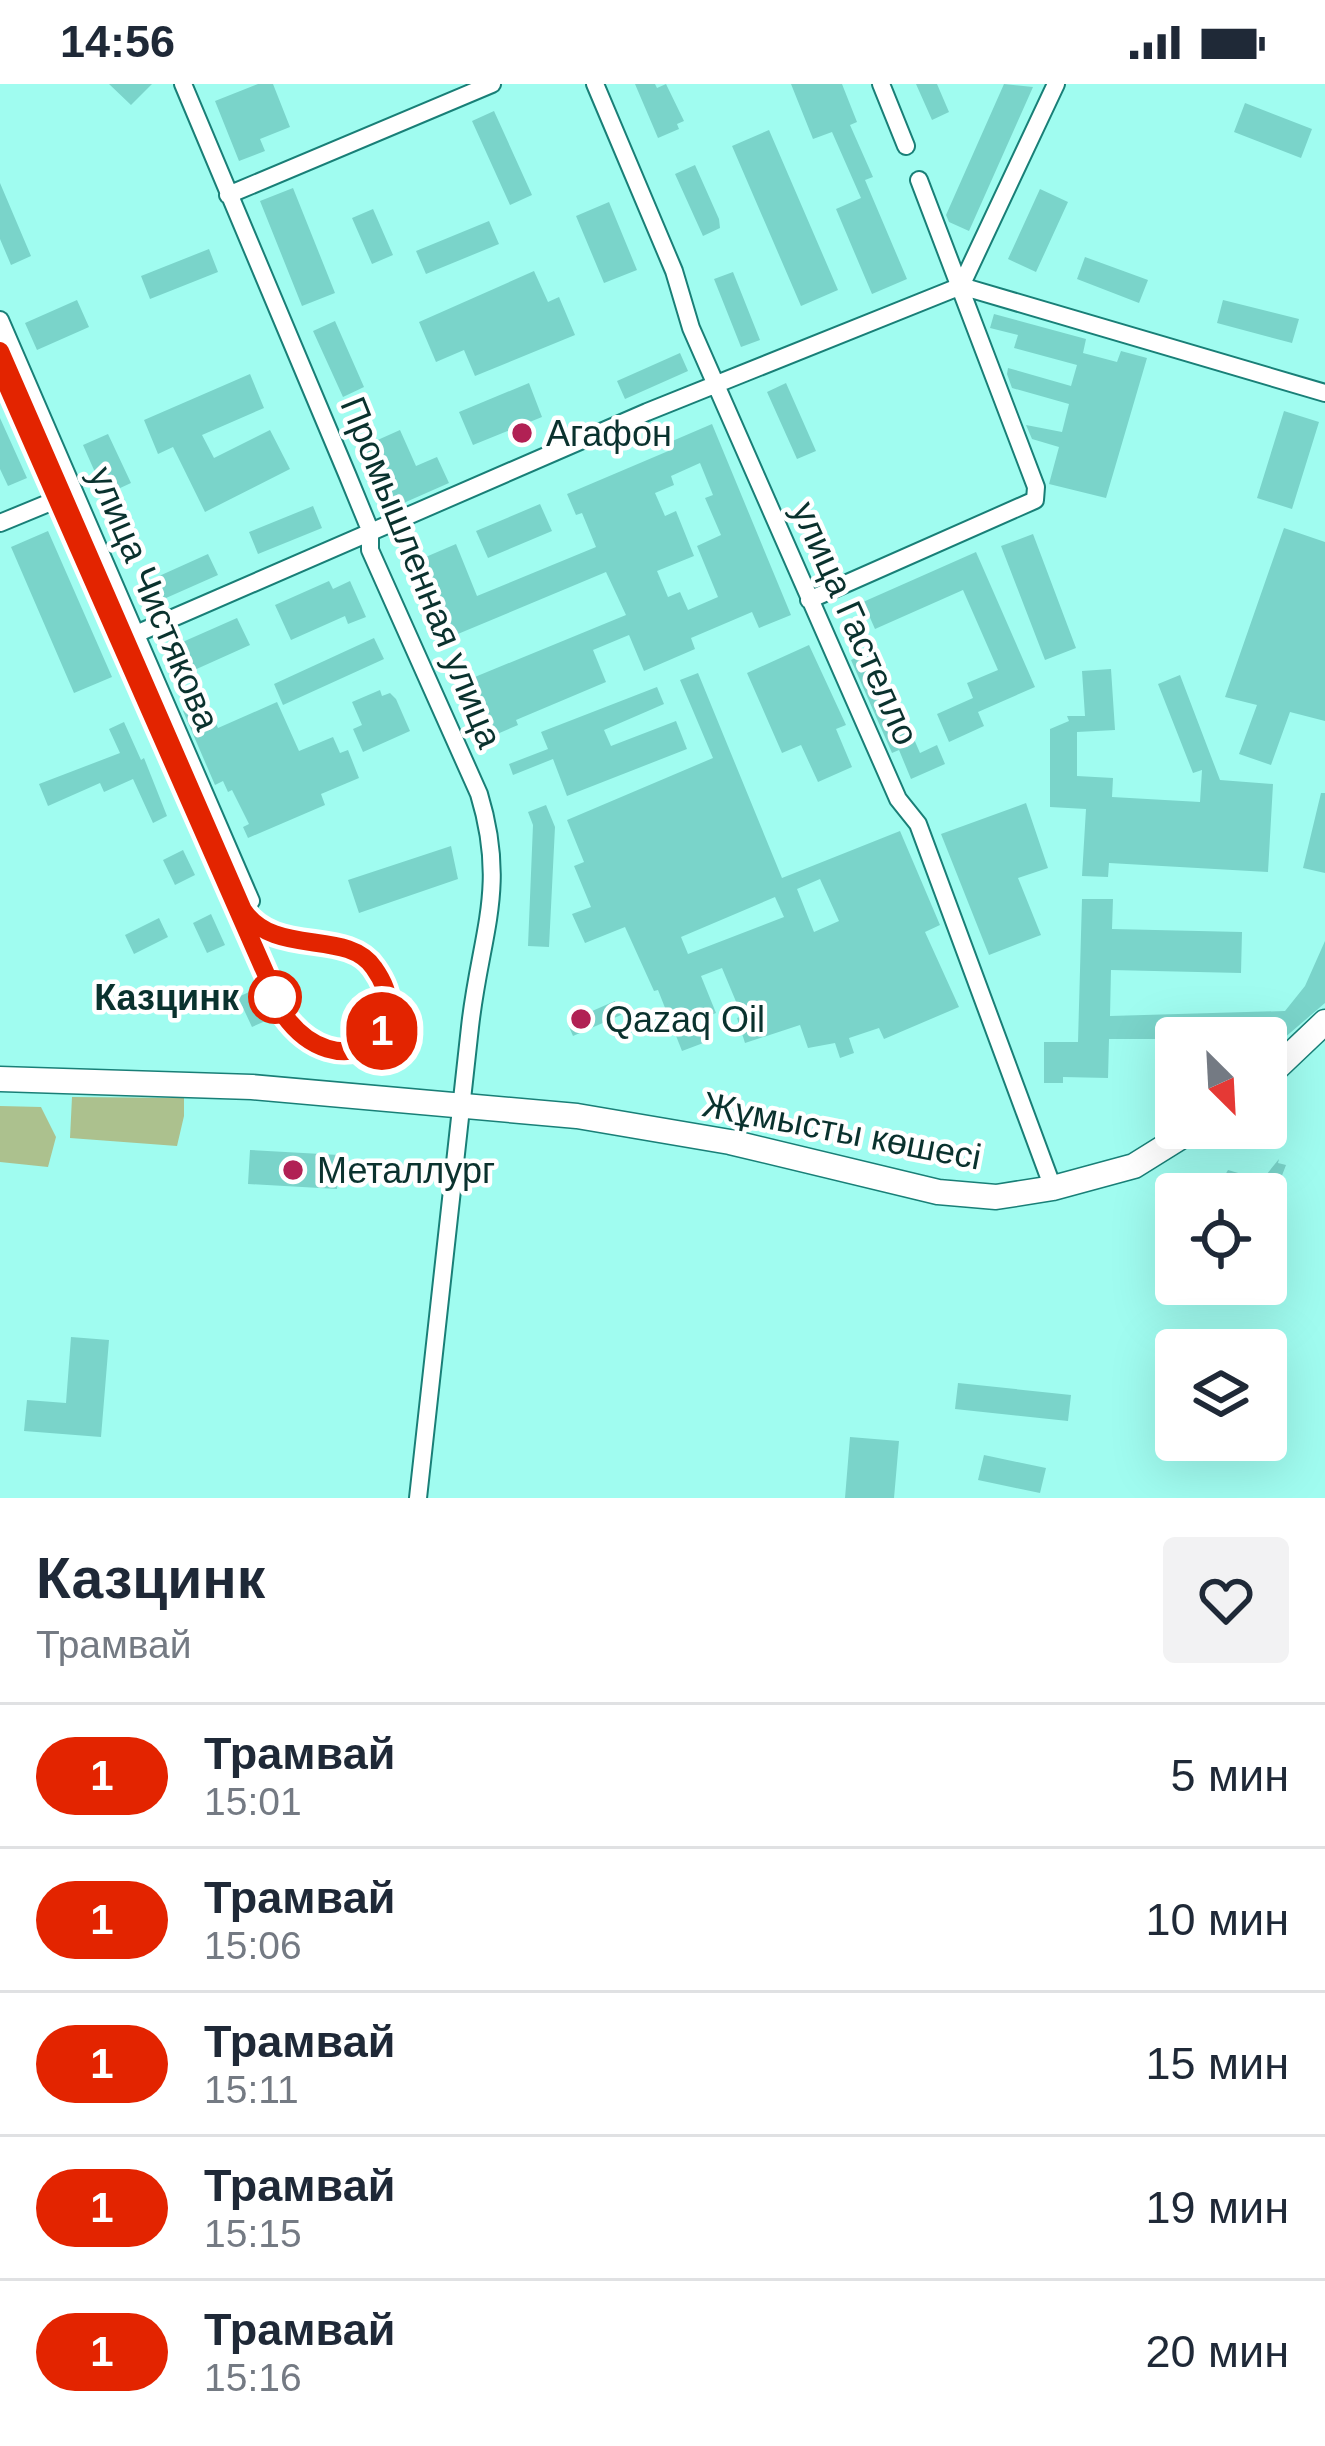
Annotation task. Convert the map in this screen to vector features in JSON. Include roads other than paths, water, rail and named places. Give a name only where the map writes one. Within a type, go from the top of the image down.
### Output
[{"type":"main road","points":[[1287,1058],[1325,1022]]},
{"type":"main road","name":"Жұмысты көшесі","points":[[0,1079],[218,1087],[578,1115],[730,1142],[938,1192],[996,1197],[1053,1188],[1134,1166],[1161,1149]]},
{"type":"street","name":"Промышленная улица","points":[[183,84],[370,530],[370,550],[479,794],[490,831],[494,884],[476,982],[418,1498]]},
{"type":"street","points":[[228,195],[492,84]]},
{"type":"street","name":"улица Гастелло","points":[[595,84],[674,272],[691,328],[808,600],[898,799],[919,824],[1053,1188]]},
{"type":"street","points":[[881,84],[906,146]]},
{"type":"street","points":[[961,286],[1056,84]]},
{"type":"street","points":[[808,600],[1035,500],[1036,487],[919,180]]},
{"type":"street","points":[[136,634],[370,530],[961,286],[1325,393]]},
{"type":"street","name":"улица Чистякова","points":[[0,320],[251,901]]},
{"type":"street","points":[[0,524],[73,493]]},
{"type":"tram line","name":"1","points":[[0,351],[249,920],[278,937],[362,955],[380,978],[387,992],[386,1021],[381,1033],[363,1048],[338,1053],[325,1050],[296,1032],[284,1015],[0,369]]},
{"type":"tram line","points":[[0,352],[243,910],[274,933],[347,949],[374,968],[386,993],[388,1015],[381,1033],[367,1045],[349,1051],[327,1049],[305,1037],[284,1015],[0,369]]},
{"type":"place","name":"Агафон","points":[[522,433]]},
{"type":"place","name":"Казцинк","points":[[275,997]]},
{"type":"place","name":"Qazaq Oil","points":[[581,1019]]},
{"type":"place","name":"Металлург","points":[[293,1170]]}]
